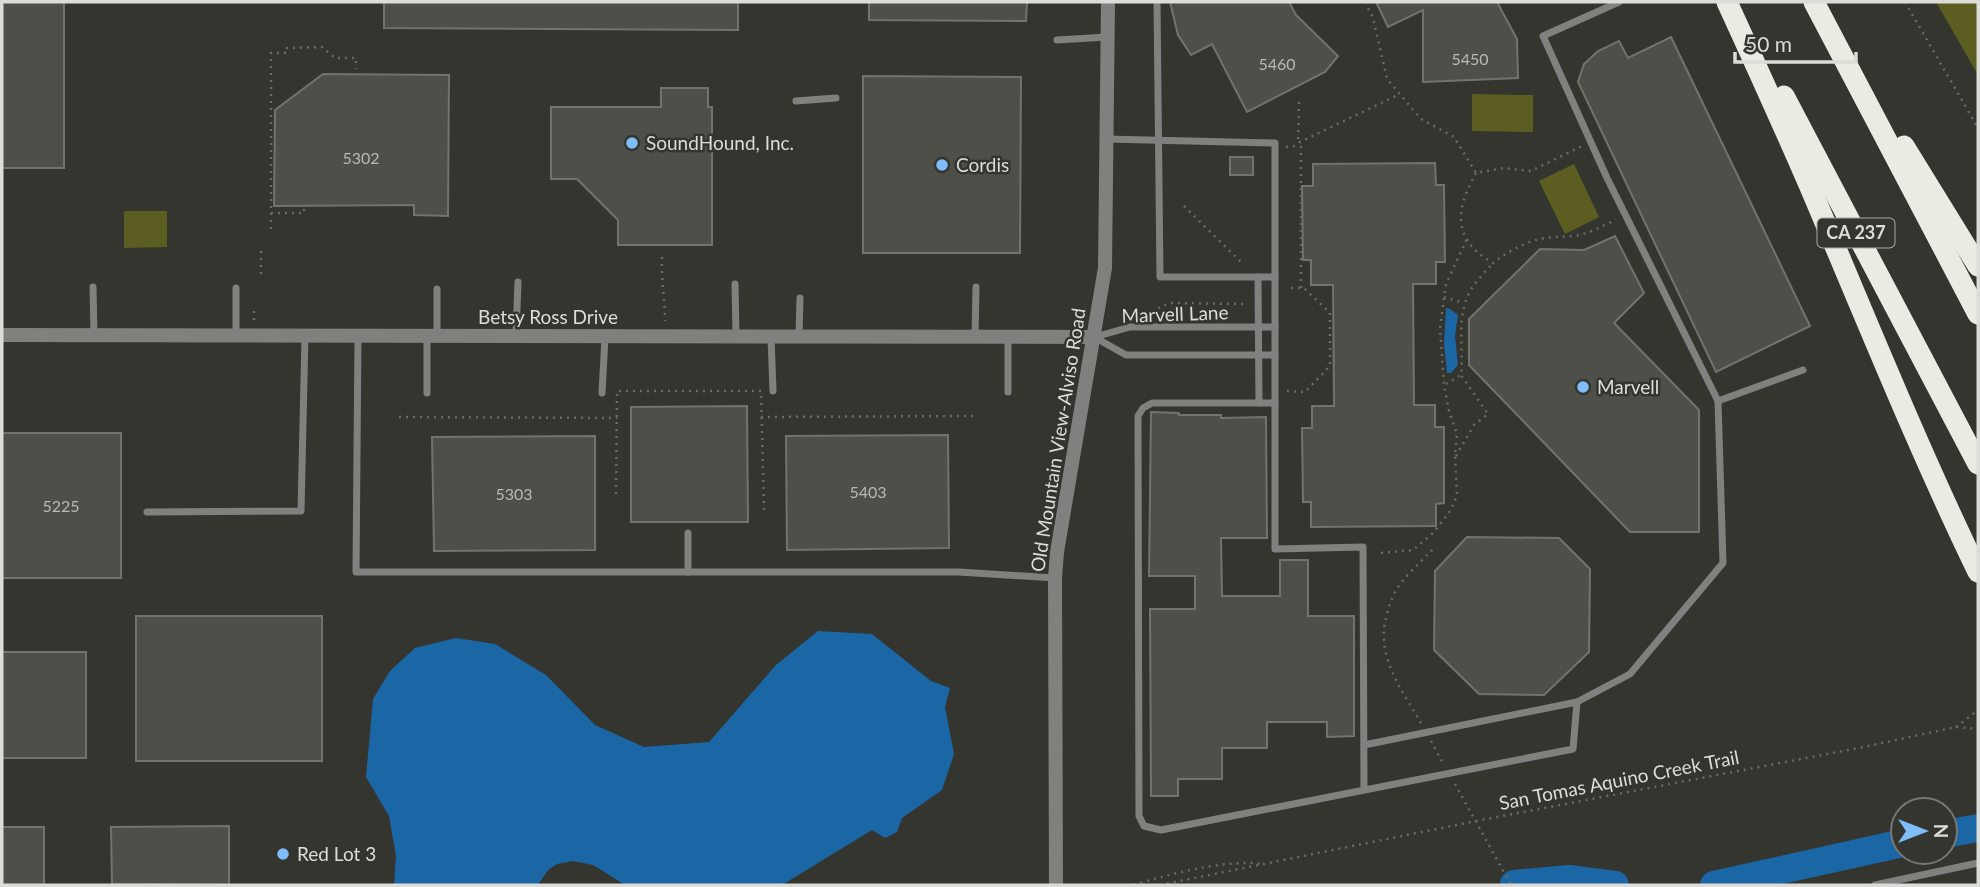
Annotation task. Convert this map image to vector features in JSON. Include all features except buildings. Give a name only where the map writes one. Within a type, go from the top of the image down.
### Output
[{"type":"highway","points":[[1727,2],[1809,184],[1953,521],[1978,572]]},
{"type":"highway","name":"CA 237","points":[[1733,2],[1978,464]]},
{"type":"highway","points":[[1814,2],[1978,314]]},
{"type":"highway","points":[[1825,22],[1949,216],[1978,267]]},
{"type":"street","name":"Old Mountain View-Alviso Road","points":[[1056,885],[1055,578],[1057,552],[1105,268],[1108,2]]},
{"type":"street","name":"Betsy Ross Drive","points":[[2,335],[1094,337]]},
{"type":"lane","points":[[1157,2],[1160,277],[1275,277]]},
{"type":"lane","points":[[1364,745],[1577,702],[1630,674],[1723,563],[1718,401],[1542,36],[1619,2]]},
{"type":"lane","points":[[1057,40],[1108,37]]},
{"type":"lane","points":[[796,100],[836,97]]},
{"type":"lane","points":[[1106,139],[1275,144],[1275,549],[1363,547],[1364,790]]},
{"type":"lane","points":[[1258,277],[1259,403]]},
{"type":"lane","points":[[516,336],[518,282]]},
{"type":"lane","points":[[735,284],[736,336]]},
{"type":"lane","points":[[93,287],[94,335]]},
{"type":"lane","points":[[975,337],[976,287]]},
{"type":"lane","points":[[236,288],[236,335]]},
{"type":"lane","points":[[427,393],[437,289]]},
{"type":"lane","points":[[799,336],[800,298]]},
{"type":"lane","name":"Marvell Lane","points":[[1094,337],[1130,327],[1275,327]]},
{"type":"lane","points":[[147,512],[301,511],[305,335]]},
{"type":"lane","points":[[358,336],[356,572],[959,572],[1055,578]]},
{"type":"lane","points":[[602,393],[605,336]]},
{"type":"lane","points":[[771,336],[773,390]]},
{"type":"lane","points":[[1008,337],[1008,392]]},
{"type":"lane","name":"Marvell Lane","points":[[1094,337],[1126,355],[1275,355]]},
{"type":"lane","points":[[1718,401],[1803,370]]},
{"type":"lane","points":[[1275,403],[1152,403],[1143,408],[1138,416],[1139,816],[1144,826],[1161,830],[1573,749],[1577,702]]},
{"type":"lane","points":[[688,533],[688,572]]},
{"type":"lane","points":[[1875,885],[1978,863]]},
{"type":"path","points":[[1365,2],[1373,18],[1387,79],[1421,119],[1454,138],[1476,173]]},
{"type":"path","points":[[1905,2],[1978,128]]},
{"type":"path","points":[[271,229],[271,53],[286,52],[286,48],[322,47],[335,58],[356,58],[356,69]]},
{"type":"path","points":[[1301,142],[1400,94]]},
{"type":"path","points":[[1299,102],[1298,143],[1301,142]]},
{"type":"path","points":[[1301,142],[1301,288]]},
{"type":"path","points":[[1476,173],[1504,168],[1531,171],[1591,142]]},
{"type":"path","points":[[1476,173],[1464,197],[1460,218],[1467,239],[1475,251],[1493,262]]},
{"type":"path","points":[[271,213],[304,213],[304,206]]},
{"type":"path","points":[[1455,458],[1474,425],[1488,414],[1461,375],[1461,324],[1472,288],[1493,262],[1524,243],[1587,233],[1626,215]]},
{"type":"path","points":[[1381,553],[1413,550],[1433,533],[1451,510],[1457,495],[1457,434],[1448,411],[1440,328],[1446,284],[1467,239]]},
{"type":"path","points":[[261,251],[261,275]]},
{"type":"path","points":[[662,257],[664,321]]},
{"type":"path","points":[[1287,288],[1304,288],[1330,313],[1330,366],[1305,392],[1287,391]]},
{"type":"path","points":[[1444,297],[1466,304]]},
{"type":"path","points":[[254,309],[254,320]]},
{"type":"path","points":[[1444,385],[1461,375]]},
{"type":"path","points":[[616,494],[617,390],[761,391],[764,510]]},
{"type":"path","points":[[761,417],[976,416]]},
{"type":"path","points":[[400,418],[617,418]]},
{"type":"path","points":[[1403,693],[1383,648],[1382,629],[1389,603],[1400,583],[1435,547]]},
{"type":"path","points":[[1956,727],[1978,710]]},
{"type":"path","name":"San Tomas Aquino Creek Trail","points":[[1160,885],[1956,727],[1978,729]]},
{"type":"path","points":[[1460,793],[1511,885]]},
{"type":"path","name":"San Tomas Aquino Creek Trail","points":[[1134,885],[1170,873],[1248,862],[1266,864]]},
{"type":"shaded area","points":[[1936,2],[1978,2],[1978,75]]},
{"type":"shaded area","points":[[1472,94],[1533,95],[1533,132],[1472,131]]},
{"type":"shaded area","points":[[1574,164],[1599,217],[1565,234],[1539,181]]},
{"type":"shaded area","points":[[124,211],[167,211],[167,247],[124,248]]},
{"type":"water","points":[[1446,308],[1458,315],[1455,336],[1458,365],[1451,373],[1447,373],[1444,344]]},
{"type":"water","points":[[818,631],[872,634],[931,681],[950,688],[945,707],[954,754],[942,790],[902,818],[897,832],[885,838],[872,830],[782,885],[625,885],[593,865],[573,861],[557,864],[548,870],[538,885],[394,885],[396,856],[389,816],[366,777],[373,699],[390,671],[415,648],[456,638],[495,644],[546,675],[595,725],[644,747],[709,742],[776,665]]},
{"type":"waterway","points":[[1959,831],[1978,828]]},
{"type":"waterway","points":[[1714,885],[1889,846]]},
{"type":"waterway","points":[[1514,884],[1569,879],[1615,885]]},
{"type":"waterway","points":[[1507,885],[1514,884]]},
{"type":"place","name":"SoundHound, Inc.","points":[[632,143]]},
{"type":"place","name":"Cordis","points":[[942,165]]},
{"type":"place","name":"Marvell","points":[[1583,387]]},
{"type":"place","name":"Red Lot 3","points":[[283,854]]}]
